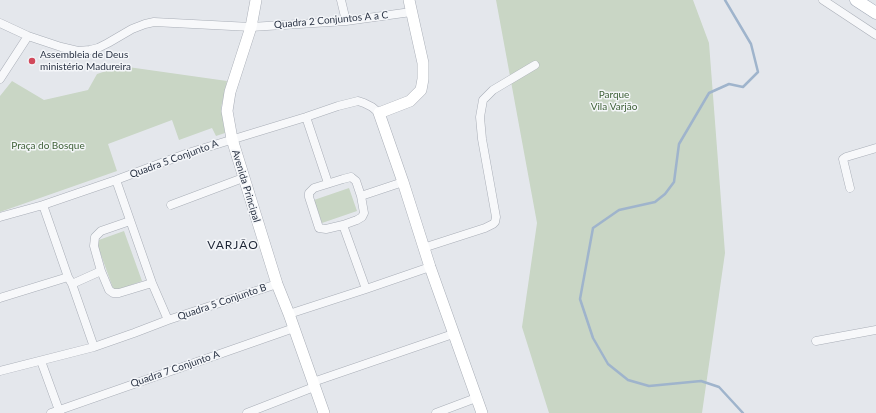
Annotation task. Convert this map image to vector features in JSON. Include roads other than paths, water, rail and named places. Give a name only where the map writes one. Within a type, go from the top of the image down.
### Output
[{"type":"main road","points":[[856,0],[876,13]]},
{"type":"street","name":"Avenida Principal","points":[[256,0],[251,27],[226,112],[243,178],[277,284],[324,413]]},
{"type":"street","points":[[341,0],[346,21]]},
{"type":"street","points":[[409,0],[423,63],[421,90],[410,101],[379,113],[403,182],[423,248],[482,413]]},
{"type":"street","points":[[823,0],[876,36]]},
{"type":"street","name":"Quadra 2 Conjuntos A a C","points":[[0,23],[28,36],[60,47],[78,51],[98,48],[132,30],[154,22],[251,27],[346,21],[411,12]]},
{"type":"street","points":[[0,79],[28,36]]},
{"type":"street","points":[[423,248],[485,228],[495,222],[496,218],[482,139],[480,117],[483,100],[493,90],[535,65]]},
{"type":"street","name":"Quadra 5 Conjunto A","points":[[0,217],[43,205],[188,153],[338,106],[358,101],[364,102],[379,113]]},
{"type":"street","points":[[306,117],[328,183]]},
{"type":"street","points":[[850,188],[843,159],[876,148]]},
{"type":"street","points":[[351,177],[356,181],[361,196],[364,213],[362,216],[357,220],[343,225],[326,229],[319,228],[309,193],[314,188],[328,183],[351,177]]},
{"type":"street","points":[[171,205],[243,178]]},
{"type":"street","points":[[116,180],[152,282],[168,320]]},
{"type":"street","points":[[361,196],[403,182]]},
{"type":"street","points":[[43,205],[94,347]]},
{"type":"street","points":[[130,221],[108,228],[95,237],[94,246],[100,271],[113,293],[119,293],[152,282]]},
{"type":"street","points":[[343,225],[366,289]]},
{"type":"street","points":[[289,314],[430,267]]},
{"type":"street","points":[[0,298],[100,271]]},
{"type":"street","name":"Quadra 5 Conjunto B","points":[[0,371],[94,347],[134,334],[168,320],[277,284]]},
{"type":"street","name":"Quadra 7 Conjunto A","points":[[56,412],[294,328]]},
{"type":"street","points":[[816,341],[876,330]]},
{"type":"street","points":[[247,413],[314,385],[453,334]]},
{"type":"street","points":[[41,361],[56,412]]},
{"type":"street","points":[[436,413],[476,398]]},
{"type":"waterway","points":[[725,0],[751,44],[758,72],[743,87],[729,84],[709,93],[679,144],[674,182],[665,194],[655,202],[619,210],[593,228],[580,299],[593,338],[608,364],[628,380],[649,386],[701,381],[719,387],[743,413]]},
{"type":"place","name":"Assembleia de Deus ministério Madureira","points":[[32,61]]},
{"type":"district","name":"VARJÃO","points":[[233,245]]},
{"type":"park label","name":"Parque Vila Varjão","points":[[614,100]]},
{"type":"park label","name":"Praça do Bosque","points":[[48,146]]}]
